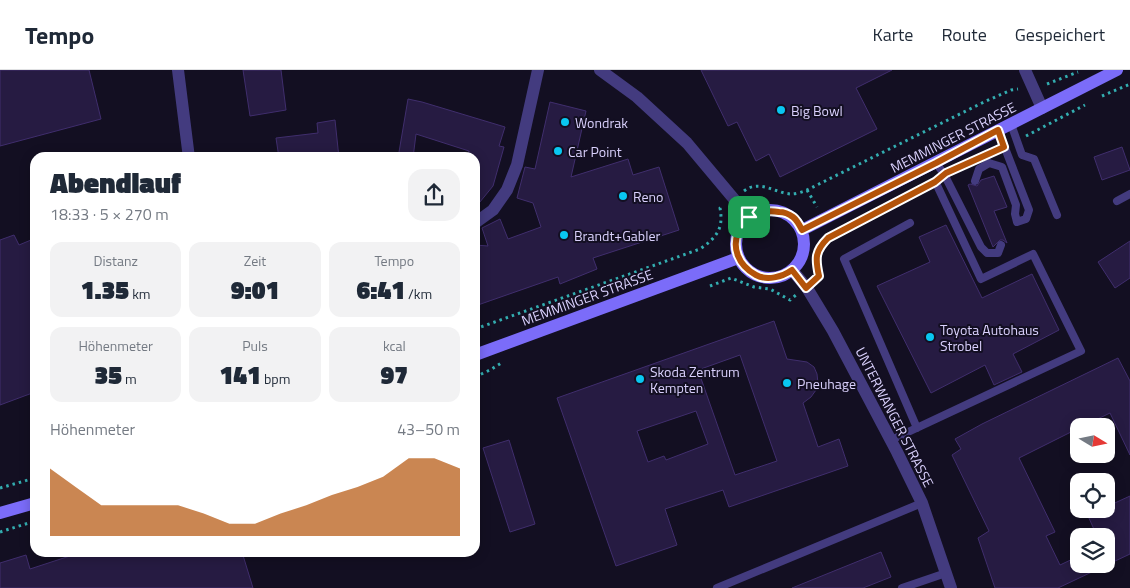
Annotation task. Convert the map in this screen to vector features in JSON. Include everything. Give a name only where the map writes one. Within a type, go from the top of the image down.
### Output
[{"type":"main road","name":"MEMMINGER STRASSE","points":[[802,230],[1117,70]]},
{"type":"main road","points":[[763,211],[783,212],[793,217],[802,230],[805,238],[802,256],[792,270],[776,277],[761,277],[743,266],[738,258],[736,251],[737,235],[741,226],[749,217],[763,211]]},
{"type":"main road","name":"MEMMINGER STRASSE","points":[[480,353],[738,258]]},
{"type":"main road","points":[[0,513],[30,504]]},
{"type":"street","points":[[178,70],[188,152]]},
{"type":"street","points":[[480,219],[493,210],[507,190],[517,165],[538,70]]},
{"type":"street","points":[[600,70],[638,97],[687,143],[749,217]]},
{"type":"street","points":[[1025,70],[1042,108]]},
{"type":"street","name":"UNTERWANGER STRASSE","points":[[792,270],[806,288],[833,331],[891,440],[922,503],[951,588]]},
{"type":"lane","points":[[1011,124],[1022,155],[1034,159],[1057,215]]},
{"type":"lane","points":[[975,181],[978,169],[990,163],[1002,167],[1016,204],[1015,214],[1017,222],[1026,219],[1029,210],[998,130]]},
{"type":"lane","points":[[936,163],[944,174],[981,247],[987,253],[998,253],[1001,245]]},
{"type":"lane","points":[[891,440],[1081,351],[1033,254],[981,279],[935,182]]},
{"type":"lane","points":[[1117,201],[1130,194]]},
{"type":"lane","points":[[910,223],[844,259],[917,428]]},
{"type":"lane","points":[[717,588],[922,503]]},
{"type":"lane","points":[[902,588],[946,573]]},
{"type":"path","points":[[480,327],[700,249],[713,240],[720,227],[720,208],[747,188],[758,185],[794,194],[807,190],[1011,90],[1052,83],[1081,70]]},
{"type":"path","points":[[1098,98],[1130,84]]},
{"type":"path","points":[[1017,141],[1090,102]]},
{"type":"path","points":[[706,287],[731,278],[754,287],[770,289],[790,300],[819,276],[816,255],[821,245],[828,238],[935,182]]},
{"type":"path","points":[[480,374],[490,370],[506,359]]},
{"type":"path","points":[[0,488],[30,479]]},
{"type":"path","points":[[0,532],[30,523]]},
{"type":"building","points":[[0,70],[89,70],[101,119],[0,146]]},
{"type":"building","points":[[243,70],[281,70],[286,110],[250,116]]},
{"type":"building","points":[[701,70],[892,70],[856,88],[877,129],[780,177],[769,154],[756,161],[737,122],[728,126]]},
{"type":"building","points":[[408,99],[505,127],[499,146],[504,147],[493,186],[480,202],[480,152],[469,152],[416,134],[414,152],[399,152]]},
{"type":"building","points":[[550,102],[586,111],[571,177],[628,159],[633,175],[659,167],[679,230],[593,258],[597,269],[560,284],[558,277],[480,304],[480,245],[488,246],[482,228],[500,219],[508,239],[541,227],[533,203],[517,198],[525,167],[535,169]]},
{"type":"building","points":[[335,120],[338,152],[278,152],[276,138],[318,133],[317,123]]},
{"type":"building","points":[[1122,147],[1130,170],[1102,180],[1094,157]]},
{"type":"building","points":[[994,176],[1007,207],[994,211],[1007,243],[1000,240],[993,247],[968,185],[977,186],[981,180]]},
{"type":"building","points":[[946,225],[982,298],[1032,274],[1059,330],[1013,354],[1022,372],[994,385],[985,365],[931,393],[877,286],[930,262],[919,237]]},
{"type":"building","points":[[14,235],[19,245],[30,240],[30,394],[0,405],[0,240]]},
{"type":"building","points":[[1130,241],[1130,278],[1115,288],[1098,262]]},
{"type":"building","points":[[774,321],[787,359],[807,362],[814,367],[817,374],[818,383],[816,390],[803,403],[818,447],[839,439],[848,466],[729,507],[723,490],[665,509],[677,545],[616,566],[557,398]],"holes":[[[740,355],[777,461],[735,475],[698,370]],[[696,411],[708,444],[666,460],[664,456],[648,462],[637,431]]]},
{"type":"building","points":[[1118,358],[1130,381],[1130,455],[1115,424],[1115,418],[1112,418],[1110,413],[1100,418],[1070,418],[1070,432],[1019,458],[1055,532],[1046,536],[1060,565],[1070,560],[1070,573],[1090,573],[1058,588],[995,588],[978,538],[989,531],[952,455],[961,449],[955,439]]},
{"type":"building","points":[[509,440],[535,524],[510,532],[483,448]]},
{"type":"building","points":[[1130,496],[1130,554],[1115,561],[1115,528],[1093,528],[1089,518],[1115,518],[1115,503]]},
{"type":"building","points":[[881,552],[891,577],[863,588],[792,588]]},
{"type":"building","points":[[26,555],[30,569],[67,557],[244,557],[253,588],[0,588],[0,563]]},
{"type":"place","name":"Big Bowl","points":[[781,110]]},
{"type":"place","name":"Wondrak","points":[[565,122]]},
{"type":"place","name":"Car Point","points":[[558,151]]},
{"type":"place","name":"Reno","points":[[623,196]]},
{"type":"place","name":"Brandt+Gabler","points":[[564,235]]},
{"type":"place","name":"Toyota Autohaus Strobel","points":[[930,337]]},
{"type":"place","name":"Skoda Zentrum Kempten","points":[[640,379]]},
{"type":"place","name":"Pneuhage","points":[[787,383]]},
{"type":"route","points":[[998,130],[1004,147],[946,173],[935,182],[828,238],[821,245],[816,255],[819,276],[806,288],[792,270],[787,274],[776,277],[761,277],[743,266],[738,258],[735,242],[741,226],[749,217],[763,211],[783,212],[793,217],[802,230],[998,130]]}]
